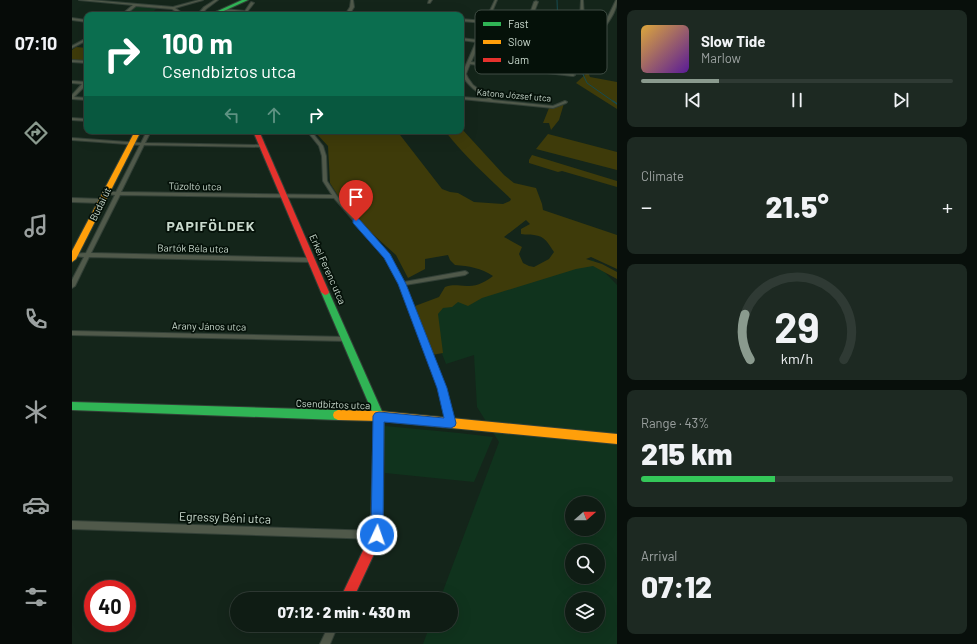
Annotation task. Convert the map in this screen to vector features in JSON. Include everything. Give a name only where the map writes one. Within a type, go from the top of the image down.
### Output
[{"type":"street","points":[[80,0],[173,8],[202,0]]},
{"type":"street","points":[[148,6],[154,0]]},
{"type":"street","points":[[183,12],[189,0]]},
{"type":"street","points":[[202,12],[217,0]]},
{"type":"street","points":[[349,12],[352,7],[352,0]]},
{"type":"street","points":[[491,10],[496,0]]},
{"type":"street","points":[[607,22],[617,0]]},
{"type":"street","points":[[219,12],[249,2]]},
{"type":"street","points":[[245,12],[249,2]]},
{"type":"street","points":[[533,10],[536,2]]},
{"type":"street","points":[[127,12],[135,5]]},
{"type":"street","points":[[173,8],[179,12]]},
{"type":"street","points":[[224,10],[238,12]]},
{"type":"street","points":[[72,19],[84,21]]},
{"type":"street","points":[[464,20],[475,21]]},
{"type":"street","points":[[464,39],[475,40]]},
{"type":"street","points":[[72,47],[84,41]]},
{"type":"street","points":[[475,49],[464,74],[466,79],[491,100]]},
{"type":"street","points":[[72,61],[84,62]]},
{"type":"street","points":[[469,62],[475,63]]},
{"type":"street","points":[[565,74],[573,75]]},
{"type":"street","points":[[72,82],[84,83]]},
{"type":"street","points":[[72,98],[84,85]]},
{"type":"street","points":[[72,98],[84,99]]},
{"type":"street","name":"Katona József utca","points":[[464,98],[553,107],[565,102]]},
{"type":"street","points":[[72,119],[84,120]]},
{"type":"street","name":"Budai út","points":[[73,257],[136,134]]},
{"type":"street","name":"Budai út","points":[[72,286],[147,134]]},
{"type":"street","name":"Erkel Ferenc utca","points":[[257,134],[379,416]]},
{"type":"street","points":[[311,134],[321,146],[324,156],[325,181],[335,197],[387,256],[402,284],[442,388],[451,423]]},
{"type":"street","points":[[72,140],[142,144],[262,146]]},
{"type":"street","name":"Tűzoltó utca","points":[[106,192],[335,197]]},
{"type":"street","points":[[72,200],[101,201]]},
{"type":"street","name":"Bartók Béla utca","points":[[73,257],[87,255],[312,260]]},
{"type":"street","points":[[402,284],[465,273]]},
{"type":"street","name":"Arany János utca","points":[[72,333],[346,339]]},
{"type":"street","name":"Csendbiztos utca","points":[[72,406],[379,416],[617,439]]},
{"type":"street","points":[[349,592],[377,535],[379,416]]},
{"type":"street","name":"Egressy Béni utca","points":[[72,525],[377,535]]},
{"type":"street","points":[[325,644],[331,632]]},
{"type":"shaded area","points":[[136,6],[157,8],[153,12],[129,12]]},
{"type":"shaded area","points":[[76,47],[84,48],[84,61],[72,60],[72,50]]},
{"type":"shaded area","points":[[586,74],[589,74],[590,77],[617,82],[617,109],[576,83]]},
{"type":"shaded area","points":[[565,100],[559,120],[551,130],[549,123],[543,123],[549,108]]},
{"type":"shaded area","points":[[464,131],[504,175],[514,183],[536,188],[543,210],[617,235],[617,269],[591,257],[586,259],[602,264],[617,272],[617,279],[593,266],[576,269],[482,298],[468,306],[458,302],[452,307],[443,308],[438,314],[443,353],[432,355],[415,306],[439,297],[445,287],[454,285],[474,286],[485,282],[493,276],[475,268],[455,265],[450,260],[448,255],[425,259],[425,269],[408,278],[396,255],[367,229],[342,202],[330,183],[328,146],[317,134],[399,134],[442,189],[458,193],[474,202],[503,204],[510,201],[511,199],[468,158],[447,134],[464,134]],"holes":[[[526,220],[530,224],[521,229],[521,234],[538,236],[546,240],[554,252],[549,259],[534,267],[523,263],[519,254],[522,247],[504,237]]]},
{"type":"shaded area","points":[[548,134],[617,152],[617,170],[536,149]]},
{"type":"shaded area","points":[[532,155],[617,181],[617,187],[529,163]]},
{"type":"shaded area","points":[[593,260],[617,285],[617,644],[423,644],[427,632],[458,632],[458,592],[443,592],[499,442],[477,407],[474,355],[446,364],[423,305]]},
{"type":"shaded area","points":[[385,426],[493,437],[474,482],[385,473]]},
{"type":"waterway","points":[[557,0],[557,10]]},
{"type":"waterway","points":[[583,74],[587,83],[614,102]]},
{"type":"waterway","points":[[613,101],[617,104]]},
{"type":"traffic: fast","points":[[218,12],[246,0]]},
{"type":"traffic: fast","points":[[325,292],[379,416],[377,515]]},
{"type":"traffic: fast","points":[[72,406],[338,415]]},
{"type":"traffic: slow","points":[[72,259],[136,134]]},
{"type":"traffic: slow","points":[[338,415],[379,416],[617,439]]},
{"type":"traffic: jam","points":[[257,134],[325,292]]},
{"type":"traffic: jam","points":[[349,592],[377,535],[377,515]]},
{"type":"district","name":"PAPIFÖLDEK","points":[[211,225]]},
{"type":"route","points":[[356,221],[387,256],[402,284],[442,388],[451,423],[379,416],[377,535]]}]
